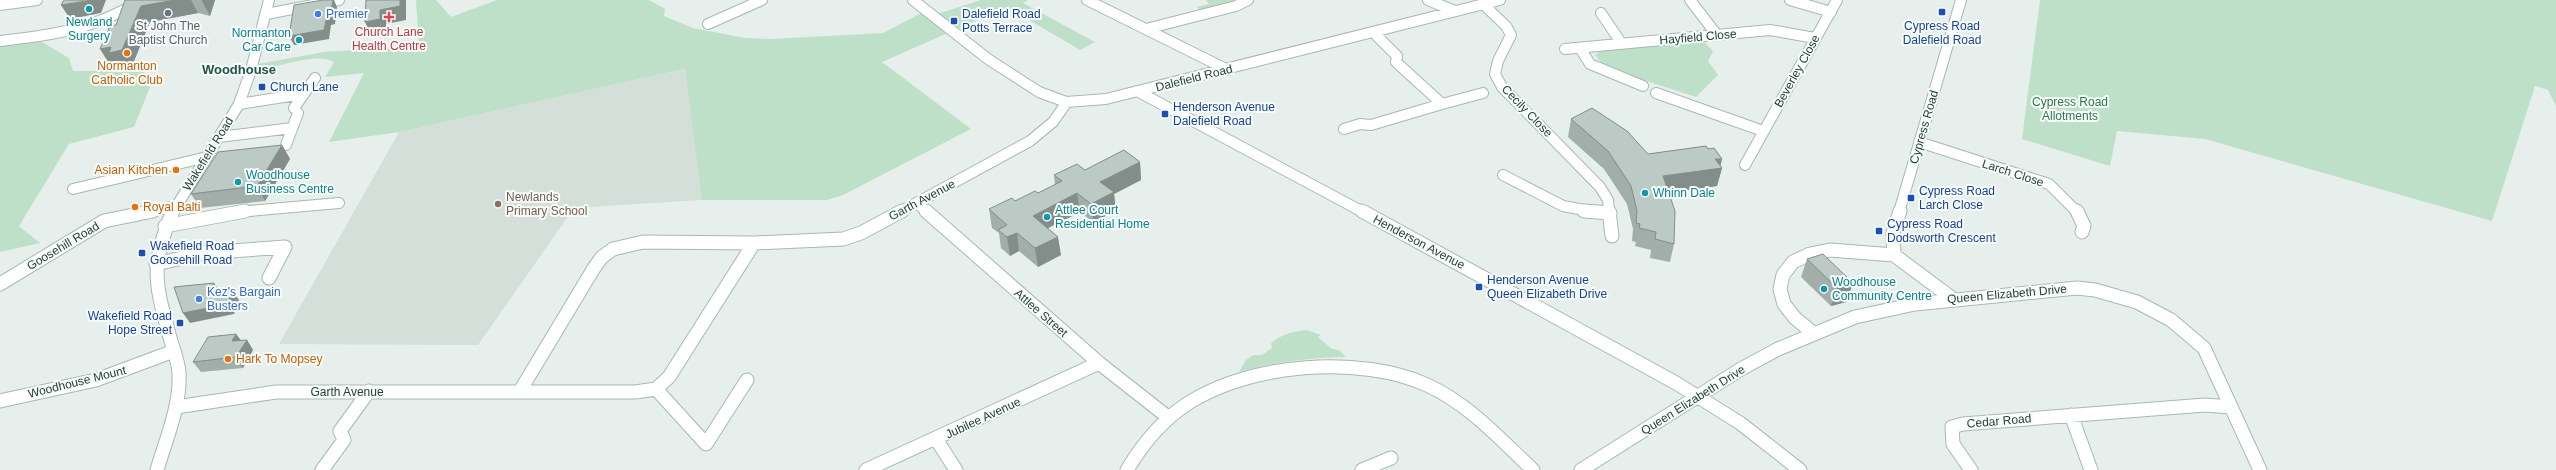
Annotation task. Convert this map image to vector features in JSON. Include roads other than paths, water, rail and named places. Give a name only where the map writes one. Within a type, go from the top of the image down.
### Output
[{"type":"street","points":[[0,5],[37,0]]},
{"type":"street","points":[[0,41],[56,34],[102,20],[137,1],[156,0]]},
{"type":"street","name":"Wakefield Road","points":[[157,470],[176,407],[179,372],[159,300],[156,264],[165,226],[239,104],[251,70],[269,0]]},
{"type":"street","points":[[266,14],[339,0]]},
{"type":"street","points":[[708,24],[762,0]]},
{"type":"street","name":"Dalefield Road","points":[[913,0],[922,5],[948,29],[1037,91],[1067,102],[1106,99],[1228,70],[1500,0]]},
{"type":"street","points":[[1087,0],[1228,70]]},
{"type":"street","points":[[1146,29],[1236,6],[1248,0]]},
{"type":"street","points":[[1428,0],[1455,11]]},
{"type":"street","points":[[1690,0],[1717,35]]},
{"type":"street","points":[[1790,0],[1831,12]]},
{"type":"street","name":"Beverley Close","points":[[1745,165],[1837,0]]},
{"type":"street","name":"Cypress Road","points":[[1894,255],[1892,233],[1961,0]]},
{"type":"street","name":"Cecily Close","points":[[1483,4],[1506,26],[1511,35],[1498,61],[1495,74],[1502,87],[1600,187],[1608,200],[1612,236]]},
{"type":"street","points":[[1594,21],[1603,16],[1622,44]]},
{"type":"street","name":"Hayfield Close","points":[[1565,49],[1770,30],[1815,38]]},
{"type":"street","points":[[1374,33],[1397,56],[1396,62],[1442,104]]},
{"type":"street","points":[[1580,48],[1590,64],[1643,86]]},
{"type":"street","points":[[286,145],[296,111],[303,94],[315,78]]},
{"type":"street","name":"Henderson Avenue","points":[[1137,91],[1470,269],[1700,395],[1778,450],[1800,470]]},
{"type":"street","points":[[1656,92],[1763,131]]},
{"type":"street","points":[[1344,130],[1360,124],[1371,125],[1483,93]]},
{"type":"street","points":[[239,104],[303,94]]},
{"type":"street","name":"Garth Avenue","points":[[520,391],[594,268],[602,257],[613,249],[643,242],[754,243],[843,239],[861,233],[1030,141],[1054,122],[1067,102]]},
{"type":"street","points":[[219,137],[292,128]]},
{"type":"street","name":"Larch Close","points":[[1919,142],[2049,184],[2077,211],[2084,226],[2082,232]]},
{"type":"street","points":[[73,189],[207,157]]},
{"type":"street","points":[[1504,175],[1563,206],[1576,210],[1610,213]]},
{"type":"street","points":[[165,226],[241,211],[339,203]]},
{"type":"street","name":"Attlee Street","points":[[918,203],[1099,363],[1169,418]]},
{"type":"street","name":"Goosehill Road","points":[[0,284],[104,221],[176,206]]},
{"type":"street","points":[[747,380],[706,444],[656,389],[669,377],[754,243]]},
{"type":"street","points":[[156,264],[191,254],[232,248],[285,247],[269,278]]},
{"type":"street","points":[[1813,333],[1794,318],[1784,304],[1780,289],[1783,275],[1793,262],[1810,254],[1830,250],[1894,255],[1953,299]]},
{"type":"street","name":"Queen Elizabeth Drive","points":[[1582,470],[1741,369],[1813,333],[1879,311],[1953,299],[2077,288],[2095,290],[2137,302],[2171,320],[2204,348],[2260,470]]},
{"type":"street","name":"Woodhouse Mount","points":[[0,401],[96,380],[174,351]]},
{"type":"street","name":"Jubilee Avenue","points":[[866,470],[1099,363]]},
{"type":"street","points":[[1127,470],[1138,450],[1169,418],[1190,402],[1209,391],[1262,376],[1294,370],[1365,368],[1408,378],[1435,389],[1456,401],[1533,470]]},
{"type":"street","name":"Garth Avenue","points":[[176,407],[276,392],[635,392],[656,389]]},
{"type":"street","points":[[322,470],[344,440],[340,431],[369,391]]},
{"type":"street","name":"Cedar Road","points":[[1970,470],[1951,442],[1950,434],[1952,427],[1963,424],[2205,405],[2231,407]]},
{"type":"street","points":[[2071,415],[2091,470]]},
{"type":"street","points":[[936,439],[956,470]]},
{"type":"street","points":[[1362,470],[1391,458]]},
{"type":"place","name":"Newland Surgery","points":[[89,9]]},
{"type":"place","name":"Cypress Road Dalefield Road","points":[[1942,12]]},
{"type":"place","name":"St John The Baptist Church","points":[[168,13]]},
{"type":"place","name":"Premier","points":[[318,14]]},
{"type":"place","name":"Church Lane Health Centre","points":[[389,17]]},
{"type":"place","name":"Dalefield Road Potts Terrace","points":[[954,21]]},
{"type":"place","name":"Normanton Car Care","points":[[299,40]]},
{"type":"place","name":"Normanton Catholic Club","points":[[127,53]]},
{"type":"place","name":"Church Lane","points":[[262,87]]},
{"type":"place","name":"Henderson Avenue Dalefield Road","points":[[1165,114]]},
{"type":"place","name":"Asian Kitchen","points":[[176,170]]},
{"type":"place","name":"Woodhouse Business Centre","points":[[238,182]]},
{"type":"place","name":"Whinn Dale","points":[[1645,193]]},
{"type":"place","name":"Cypress Road Larch Close","points":[[1911,198]]},
{"type":"place","name":"Newlands Primary School","points":[[498,204]]},
{"type":"place","name":"Royal Balti","points":[[135,207]]},
{"type":"place","name":"Attlee Court Residential Home","points":[[1047,217]]},
{"type":"place","name":"Cypress Road Dodsworth Crescent","points":[[1879,231]]},
{"type":"place","name":"Wakefield Road Goosehill Road","points":[[142,253]]},
{"type":"place","name":"Henderson Avenue Queen Elizabeth Drive","points":[[1479,287]]},
{"type":"place","name":"Woodhouse Community Centre","points":[[1824,289]]},
{"type":"place","name":"Kez's Bargain Busters","points":[[199,299]]},
{"type":"place","name":"Wakefield Road Hope Street","points":[[180,323]]},
{"type":"place","name":"Hark To Mopsey","points":[[228,359]]},
{"type":"district","name":"Woodhouse","points":[[239,69]]},
{"type":"park label","name":"Cypress Road Allotments","points":[[2070,109]]}]
